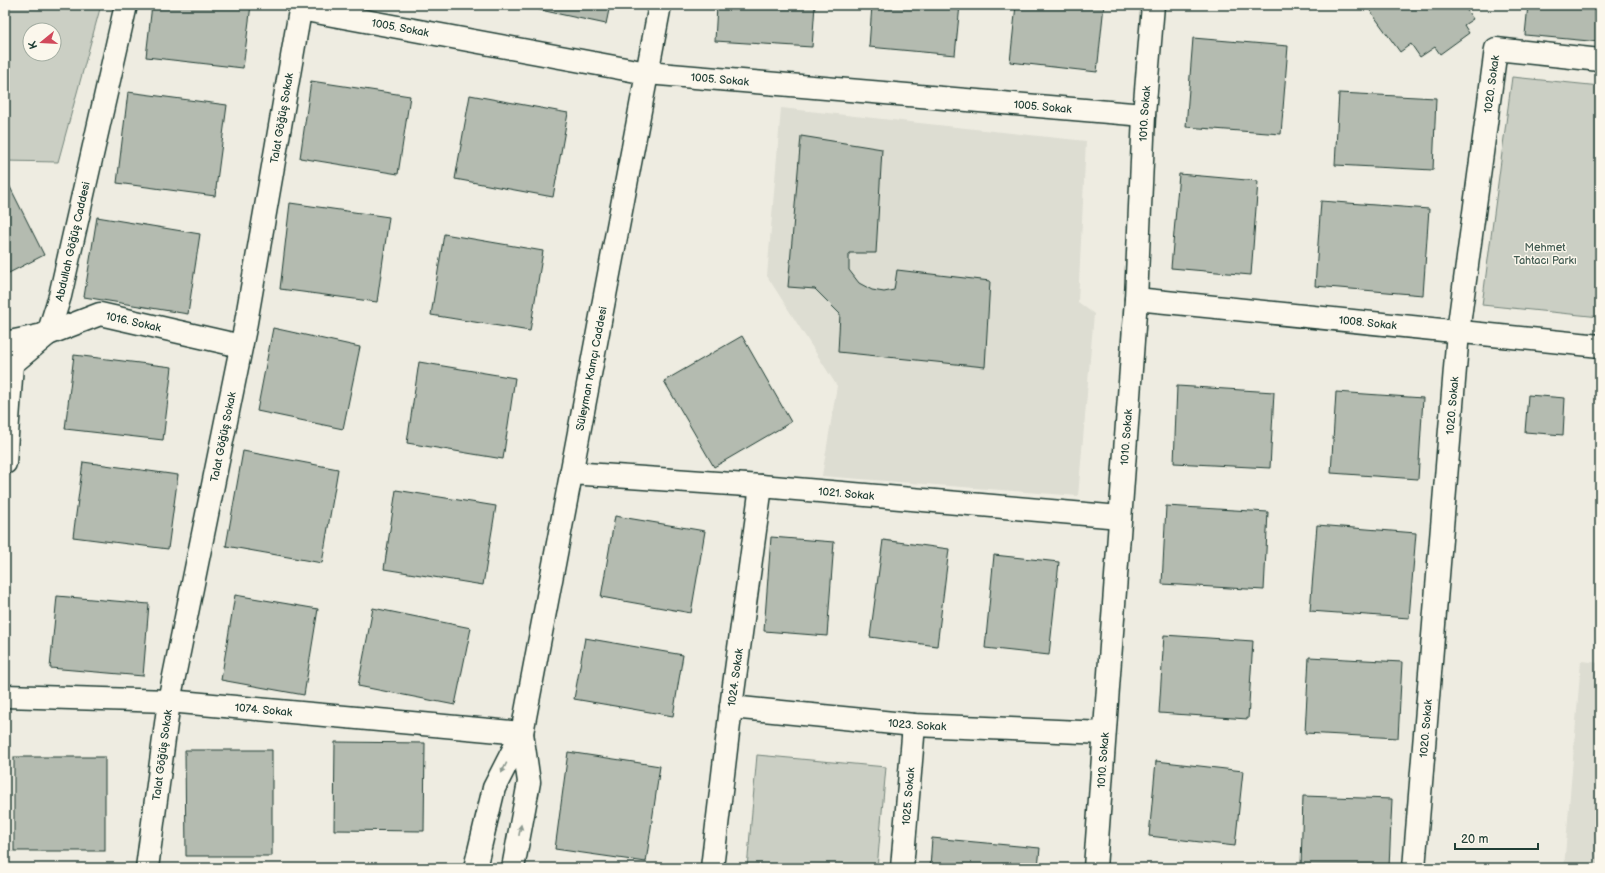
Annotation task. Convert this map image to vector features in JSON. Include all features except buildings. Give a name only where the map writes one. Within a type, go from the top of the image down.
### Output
[{"type":"street","name":"Abdullah Göğüş Caddesi","points":[[48,334],[60,296],[126,5]]},
{"type":"street","name":"Süleyman Kamçı Caddesi","points":[[475,868],[494,788],[522,733],[660,5]]},
{"type":"street","name":"1010. Sokak","points":[[1095,868],[1136,299],[1144,115],[1153,5]]},
{"type":"street","name":"1005. Sokak","points":[[301,7],[647,73],[1144,115]]},
{"type":"street","name":"Talat Göğüş Sokak","points":[[147,868],[168,701],[241,346],[301,7]]},
{"type":"street","name":"1020. Sokak","points":[[1414,868],[1458,332],[1496,49],[1600,60]]},
{"type":"street","name":"1008. Sokak","points":[[1136,299],[1600,346]]},
{"type":"street","name":"1016. Sokak","points":[[5,343],[48,334],[100,314],[241,346]]},
{"type":"street","points":[[5,463],[12,364],[48,334]]},
{"type":"street","name":"1021. Sokak","points":[[571,473],[761,486],[1120,517]]},
{"type":"street","name":"1024. Sokak","points":[[712,868],[731,707],[761,486]]},
{"type":"street","name":"1074. Sokak","points":[[5,696],[168,701],[522,733]]},
{"type":"street","name":"1023. Sokak","points":[[731,707],[914,725],[1104,733]]},
{"type":"street","name":"1025. Sokak","points":[[902,868],[914,725]]},
{"type":"street","name":"Süleyman Kamçı Caddesi","points":[[513,868],[530,782],[522,733]]},
{"type":"shaded area","points":[[781,108],[1086,141],[1078,302],[1094,314],[1078,496],[822,476],[837,386],[767,276]]},
{"type":"shaded area","points":[[1581,661],[1600,663],[1600,868],[1564,868]]},
{"type":"green space","points":[[5,5],[101,5],[58,162],[5,161]]},
{"type":"green space","name":"Mehmet Tahtacı Parkı","points":[[1512,77],[1600,86],[1600,317],[1482,305]]},
{"type":"green space","points":[[757,755],[886,767],[877,868],[747,868]]}]
